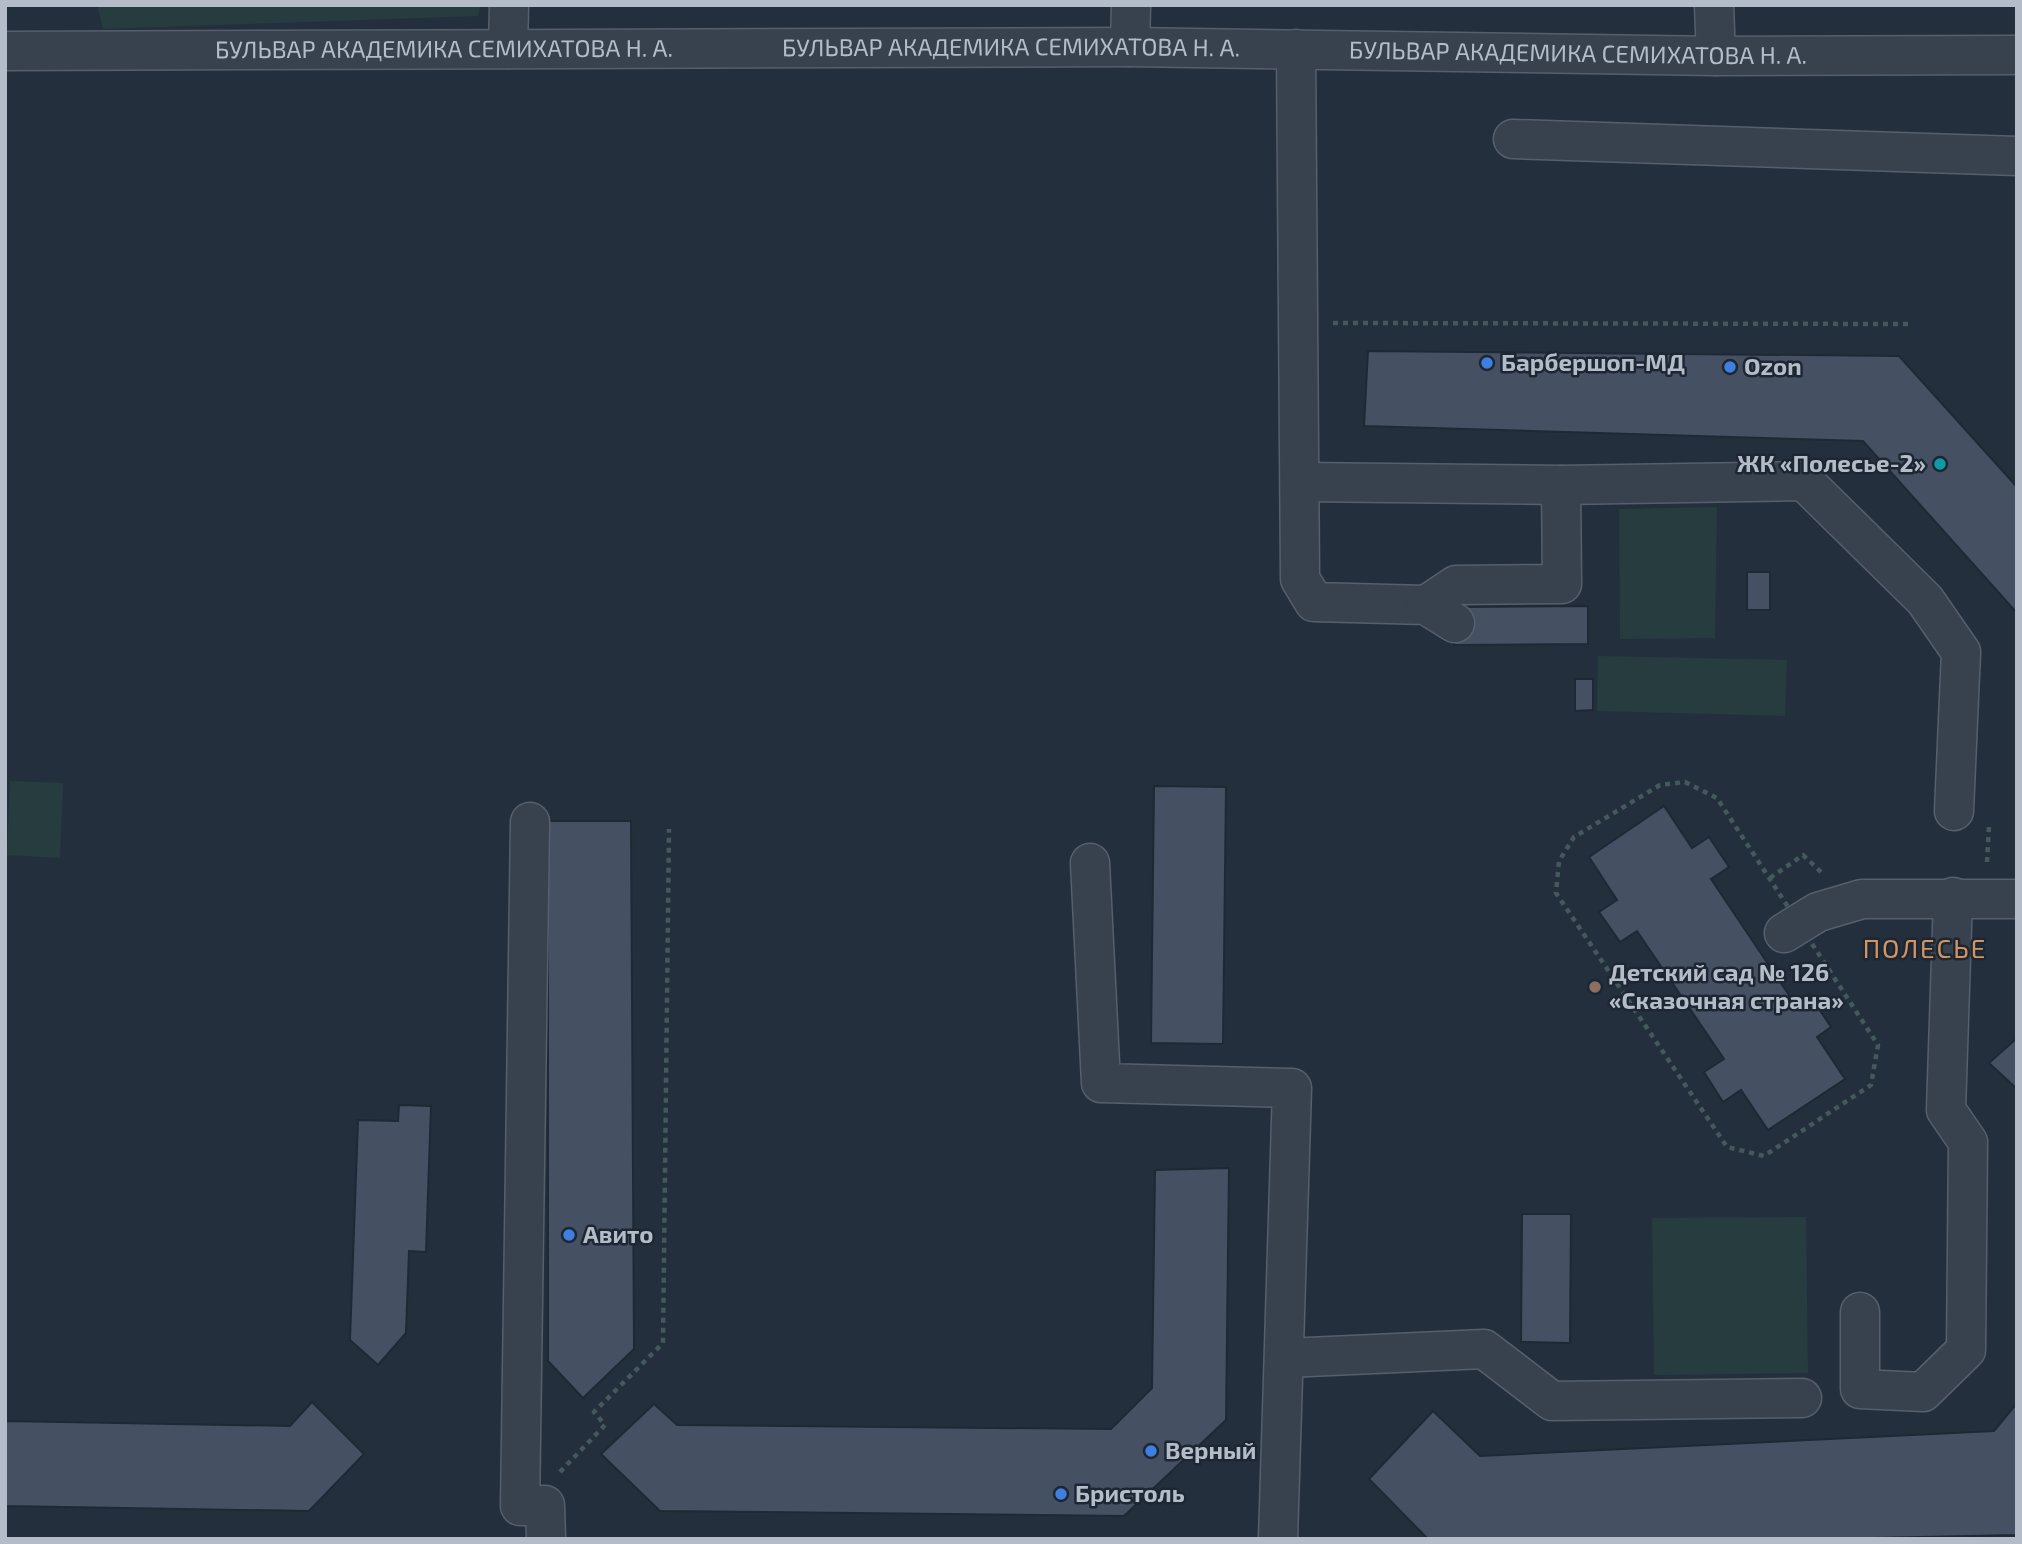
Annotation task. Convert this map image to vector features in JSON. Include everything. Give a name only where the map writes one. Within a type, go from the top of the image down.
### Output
[{"type":"street","points":[[508,49],[509,5]]},
{"type":"street","points":[[1130,47],[1131,5]]},
{"type":"street","points":[[1714,5],[1716,55]]},
{"type":"street","name":"БУЛЬВАР АКАДЕМИКА СЕМИХАТОВА Н. А.","points":[[5,51],[1130,47],[1716,55],[2017,55]]},
{"type":"street","points":[[1296,49],[1300,579],[1314,602],[1441,615],[1456,585],[1562,584],[1561,485]]},
{"type":"street","points":[[1513,139],[2017,156]]},
{"type":"street","points":[[1301,482],[1561,485],[1804,481],[1925,600],[1961,652],[1954,811]]},
{"type":"street","points":[[530,822],[520,1506],[545,1522]]},
{"type":"street","points":[[1090,863],[1101,1083],[1292,1088],[1286,1358],[1278,1539]]},
{"type":"street","points":[[1860,1312],[1860,1390],[1923,1392],[1966,1350],[1968,1142],[1946,1110],[1953,897]]},
{"type":"street","points":[[1791,928],[1818,912],[1862,899],[2017,899]]},
{"type":"street","points":[[1286,1358],[1484,1349],[1552,1401],[1802,1398]]},
{"type":"path","points":[[1297,323],[1908,324]]},
{"type":"path","points":[[1685,782],[1717,798],[1791,928],[1878,1045],[1871,1085],[1764,1157],[1727,1147],[1556,893],[1559,861],[1574,837],[1660,785],[1685,782]]},
{"type":"path","points":[[545,1522],[545,1488],[605,1425],[594,1412],[663,1343],[669,829]]},
{"type":"green space","points":[[97,5],[480,5],[478,16],[103,29]]},
{"type":"green space","points":[[1717,507],[1715,638],[1620,639],[1619,509]]},
{"type":"green space","points":[[1598,656],[1787,660],[1785,716],[1597,711]]},
{"type":"green space","points":[[10,781],[63,783],[60,858],[7,855]]},
{"type":"green space","points":[[1806,1217],[1808,1373],[1654,1375],[1652,1218]]},
{"type":"building","name":"ЖК «Полесье-2»","points":[[1368,351],[1899,356],[2017,487],[2017,613],[1863,441],[1364,426]]},
{"type":"building","points":[[1747,572],[1770,572],[1770,610],[1747,610]]},
{"type":"building","points":[[1588,606],[1588,644],[1454,645],[1454,607]]},
{"type":"building","points":[[1575,679],[1593,679],[1593,710],[1575,711]]},
{"type":"building","points":[[1154,786],[1226,787],[1223,1044],[1151,1043]]},
{"type":"building","points":[[1664,806],[1692,848],[1709,837],[1729,867],[1711,879],[1795,1004],[1809,994],[1831,1027],[1817,1037],[1845,1079],[1768,1130],[1741,1090],[1723,1102],[1704,1072],[1724,1059],[1637,931],[1620,942],[1599,912],[1617,900],[1589,857]]},
{"type":"building","points":[[548,821],[631,821],[634,1349],[583,1398],[548,1361]]},
{"type":"building","points":[[2017,1038],[2017,1089],[1989,1063]]},
{"type":"building","points":[[399,1105],[431,1106],[426,1252],[409,1251],[406,1333],[378,1365],[350,1340],[358,1120],[398,1121]]},
{"type":"building","points":[[1229,1168],[1226,1420],[1124,1516],[660,1511],[601,1454],[654,1404],[677,1425],[1111,1429],[1152,1388],[1155,1170]]},
{"type":"building","points":[[1522,1214],[1571,1214],[1570,1343],[1521,1342]]},
{"type":"building","points":[[312,1402],[364,1454],[309,1511],[5,1506],[5,1421],[290,1426]]},
{"type":"building","points":[[2017,1403],[2017,1535],[1825,1539],[1428,1539],[1369,1479],[1433,1411],[1480,1456],[1994,1431]]},
{"type":"place","name":"Барбершоп-МД","points":[[1487,363]]},
{"type":"place","name":"Ozon","points":[[1730,367]]},
{"type":"place","name":"ЖК «Полесье-2»","points":[[1940,464]]},
{"type":"place","name":"Детский сад № 126 «Сказочная страна»","points":[[1595,987]]},
{"type":"place","name":"Авито","points":[[569,1235]]},
{"type":"place","name":"Верный","points":[[1151,1451]]},
{"type":"place","name":"Бристоль","points":[[1061,1494]]},
{"type":"district","name":"ПОЛЕСЬЕ","points":[[1925,949]]}]
